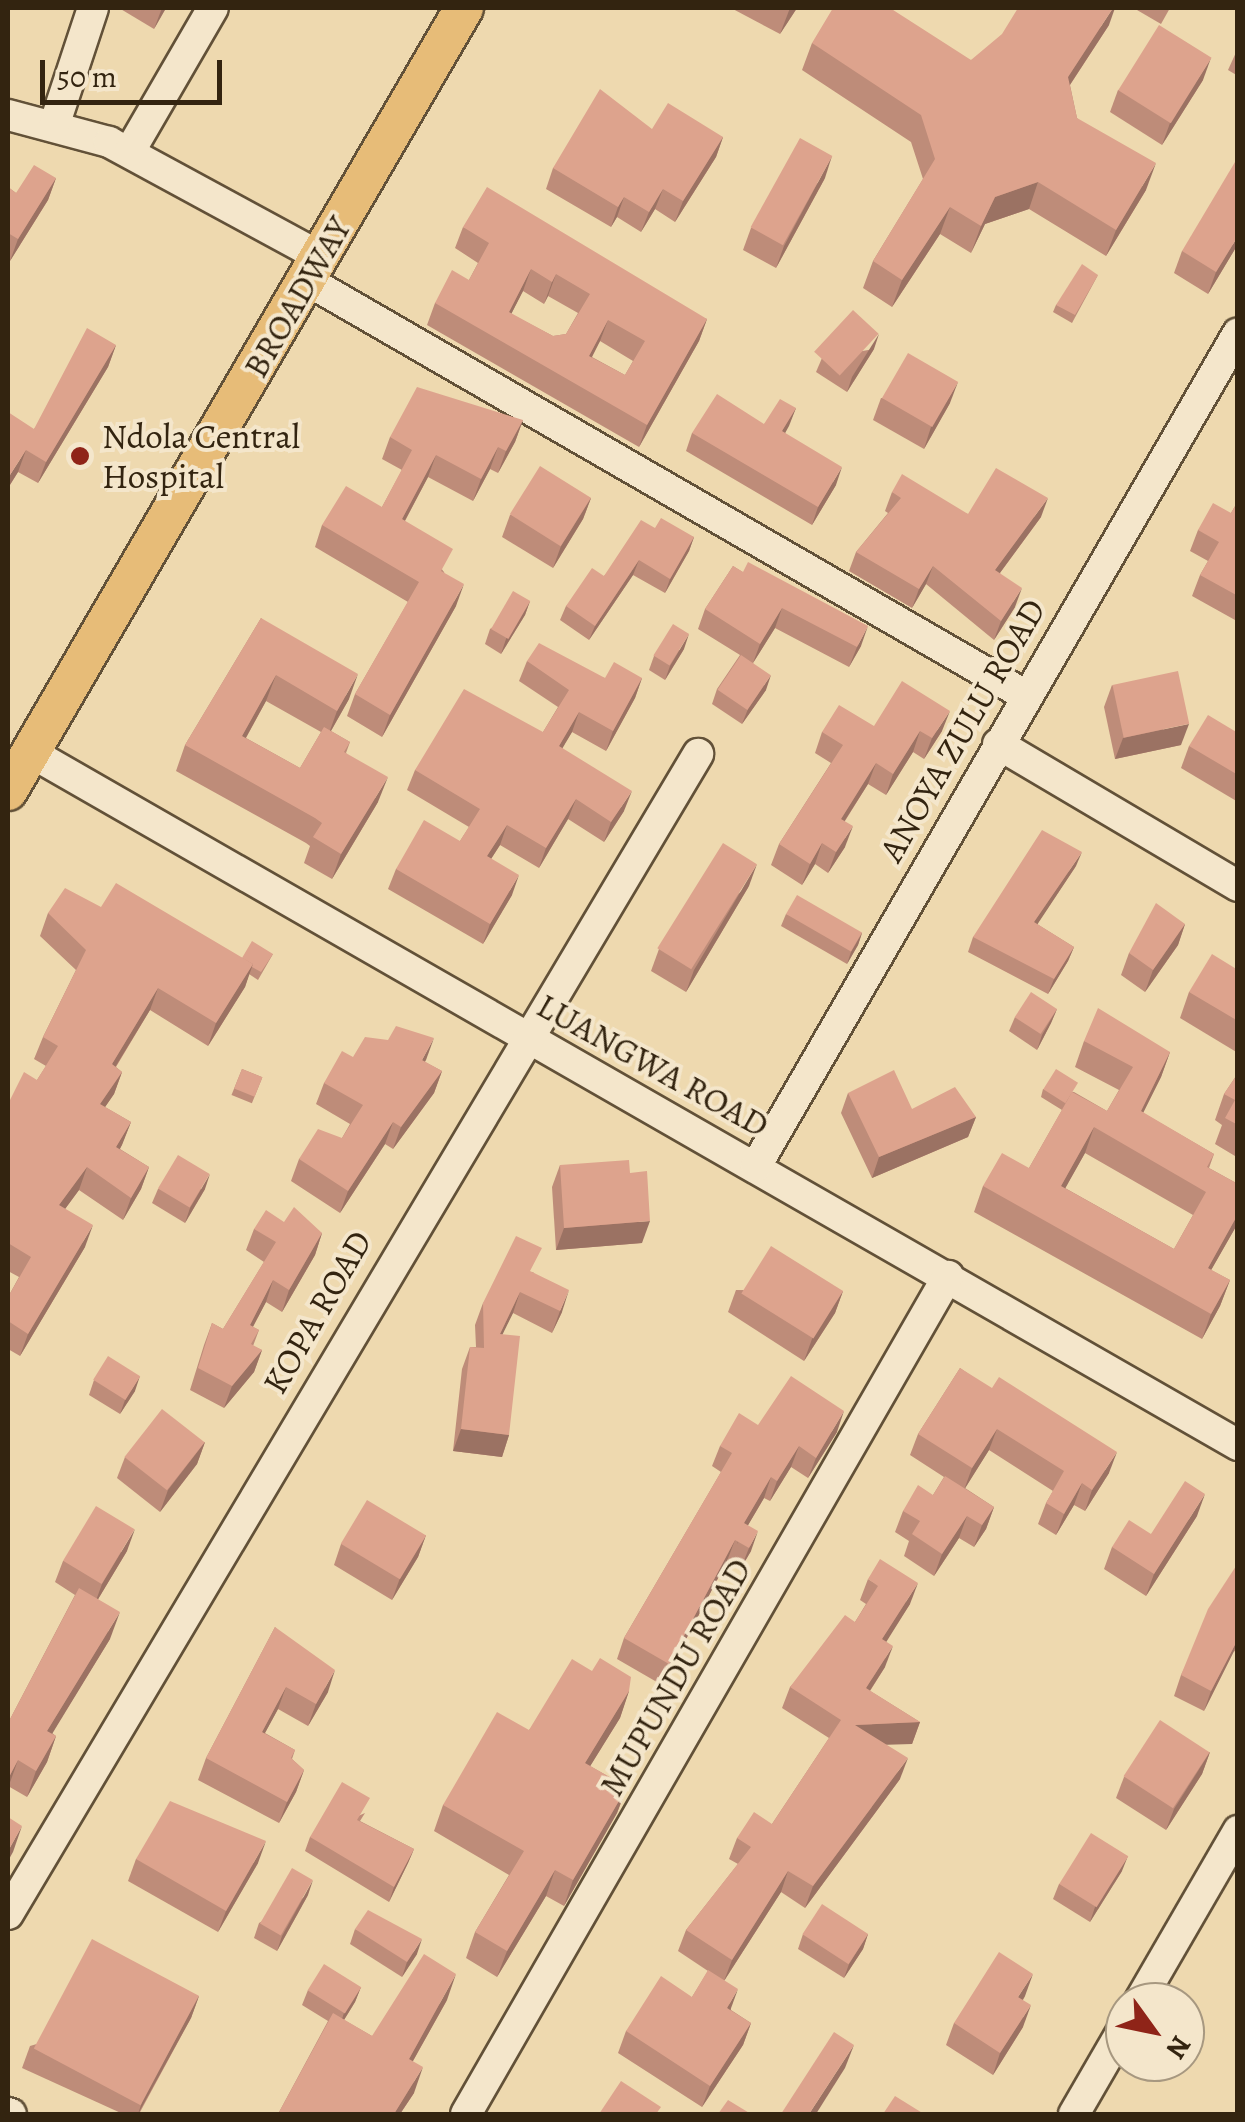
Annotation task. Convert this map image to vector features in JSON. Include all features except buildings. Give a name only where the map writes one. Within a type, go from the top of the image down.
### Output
[{"type":"main road","name":"BROADWAY","points":[[8,792],[464,8]]},
{"type":"street","points":[[54,126],[93,8]]},
{"type":"street","points":[[130,151],[213,8]]},
{"type":"street","points":[[8,116],[54,126],[130,151],[315,269],[1023,694]]},
{"type":"street","name":"ANOYA ZULU ROAD","points":[[756,1166],[1023,694],[1234,347]]},
{"type":"street","points":[[998,744],[1238,886]]},
{"type":"street","name":"LUANGWA ROAD","points":[[30,752],[1238,1445]]},
{"type":"street","name":"KOPA ROAD","points":[[8,1914],[523,1035],[698,754]]},
{"type":"street","name":"MUPUNDU ROAD","points":[[466,2114],[948,1276]]},
{"type":"street","points":[[1151,1982],[1238,1831]]},
{"type":"street","points":[[1074,2114],[1105,2061]]},
{"type":"place","name":"Ndola Central Hospital","points":[[80,456]]}]
